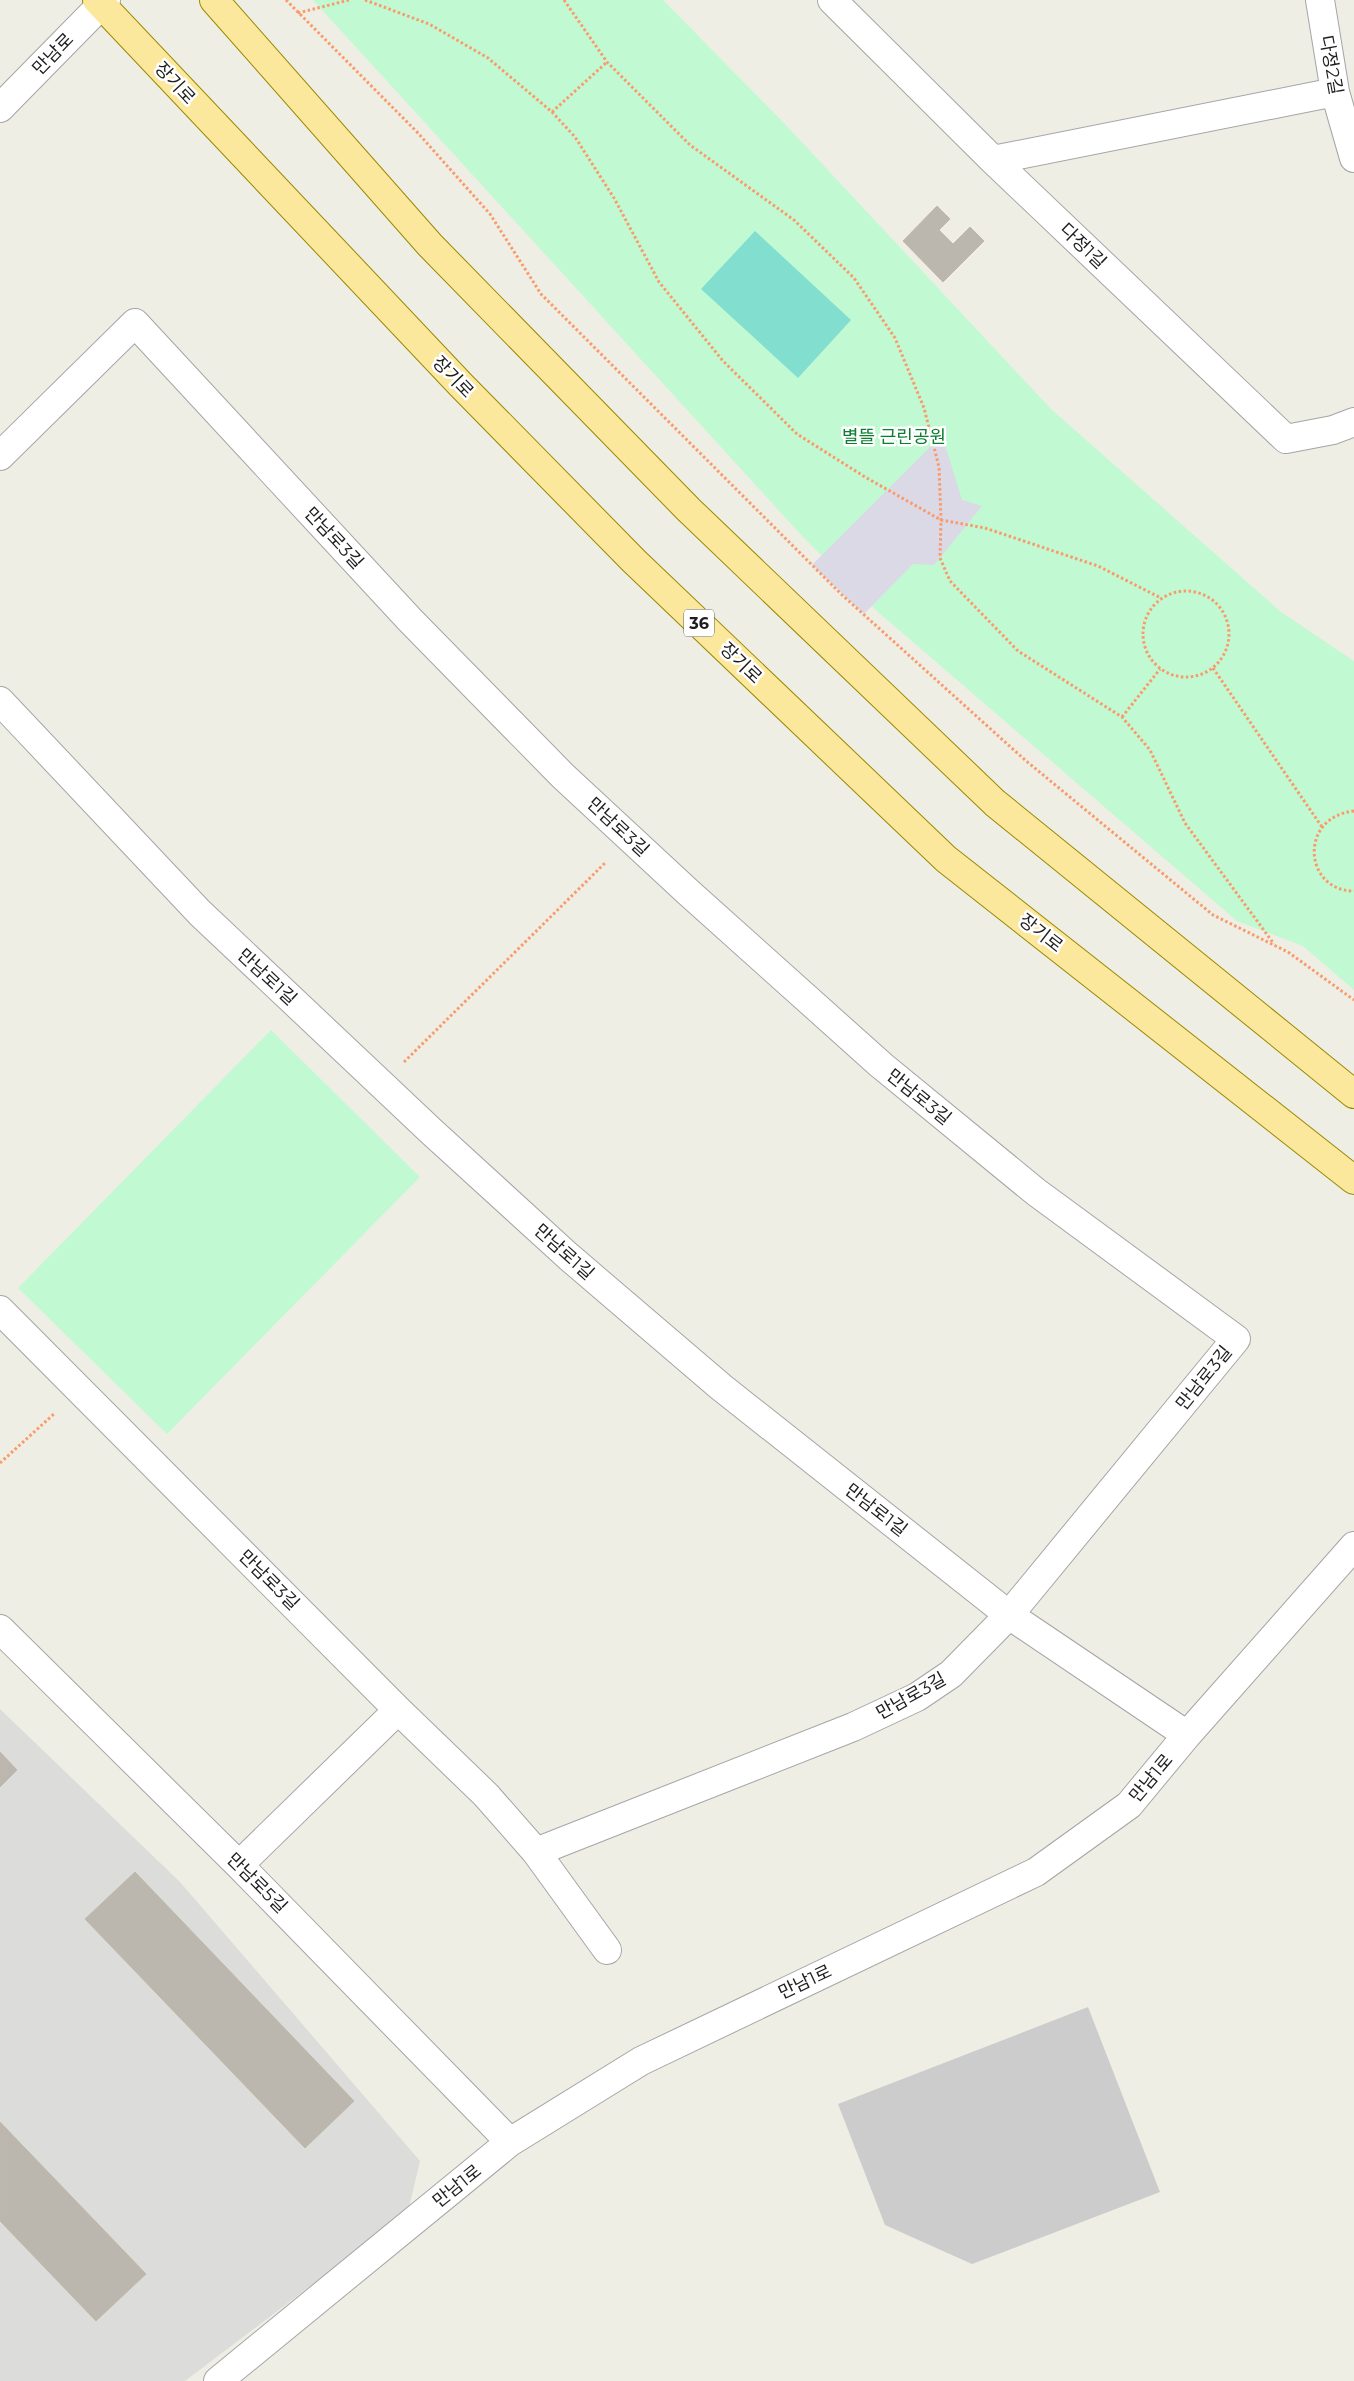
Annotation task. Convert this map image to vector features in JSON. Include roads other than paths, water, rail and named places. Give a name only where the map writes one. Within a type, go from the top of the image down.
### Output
[{"type":"main road","points":[[214,0],[430,245],[689,510],[995,803],[1354,1094]]},
{"type":"main road","name":"장기로","points":[[101,2],[461,385],[627,554],[946,859],[1354,1180]]},
{"type":"street","name":"다정1길","points":[[832,0],[993,160],[1286,439],[1333,430],[1354,422]]},
{"type":"street","name":"다정2길","points":[[1320,0],[1335,92],[1354,158]]},
{"type":"street","name":"만남로","points":[[0,108],[101,2]]},
{"type":"street","points":[[993,160],[1335,92]]},
{"type":"street","name":"만남로3길","points":[[0,456],[135,323],[410,620],[563,776],[630,838],[888,1071],[1036,1192],[1236,1338],[1009,1615],[951,1674],[917,1697],[853,1727],[536,1852]]},
{"type":"street","name":"만남로1길","points":[[0,701],[200,913],[381,1085],[569,1257],[720,1387],[1009,1615],[1187,1735]]},
{"type":"street","name":"만남로3길","points":[[0,1310],[398,1710],[486,1795],[536,1852],[607,1950]]},
{"type":"street","name":"만남1로","points":[[218,2381],[510,2142],[641,2061],[1036,1872],[1128,1805],[1187,1735],[1354,1546]]},
{"type":"street","name":"만남로5길","points":[[0,1629],[239,1865],[510,2142]]},
{"type":"street","points":[[239,1865],[398,1710]]},
{"type":"park label","name":"별뜰 근린공원","points":[[894,437]]}]
